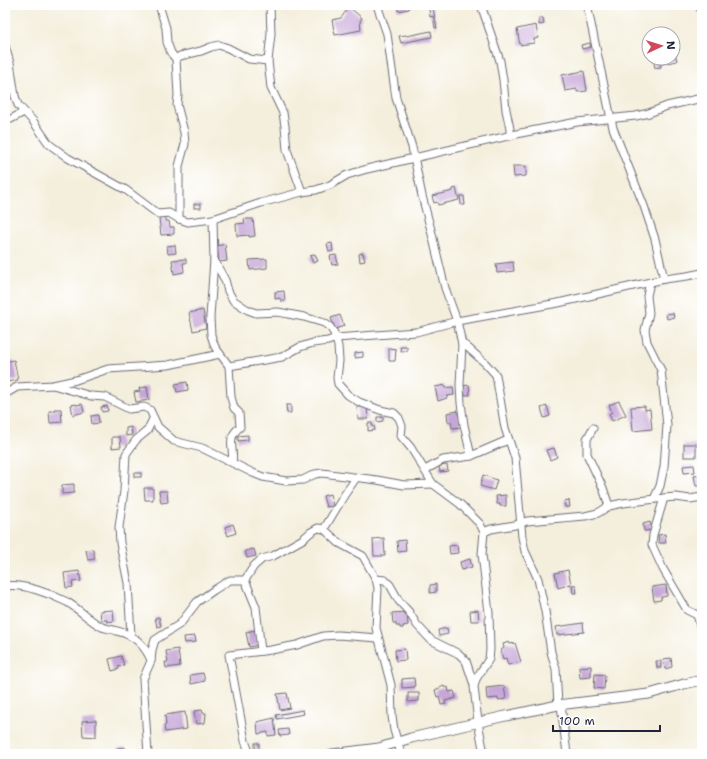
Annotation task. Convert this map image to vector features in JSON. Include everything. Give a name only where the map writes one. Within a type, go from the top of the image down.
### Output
[{"type":"street","points":[[159,5],[166,28],[167,42],[171,53],[176,59],[178,95],[177,105],[184,132],[185,144],[179,166],[179,219]]},
{"type":"street","points":[[270,5],[271,34],[268,61],[273,93],[283,113],[287,150],[302,192]]},
{"type":"street","points":[[377,5],[387,34],[396,98],[412,146],[422,196],[445,288],[457,321],[462,344],[460,385],[464,425],[471,456]]},
{"type":"street","points":[[481,5],[500,61],[510,136]]},
{"type":"street","points":[[587,5],[611,118],[655,239],[664,279]]},
{"type":"street","points":[[699,5],[700,8],[702,8]]},
{"type":"street","points":[[176,59],[180,56],[201,51],[211,46],[219,45],[249,59],[268,61]]},
{"type":"street","points":[[5,46],[10,63],[15,96],[18,105],[49,144],[68,158],[126,190],[158,214],[169,213],[188,222],[213,219],[261,203],[302,192],[316,190],[367,169],[577,122],[636,116],[667,106],[702,98]]},
{"type":"street","points":[[5,120],[11,119],[24,112]]},
{"type":"street","points":[[213,219],[214,260],[210,317],[211,335],[215,347],[229,366],[230,397],[234,408],[240,413],[240,427],[235,431],[231,443],[232,462]]},
{"type":"street","points":[[214,260],[225,280],[228,291],[233,300],[240,306],[256,314],[278,312],[314,319],[330,327],[336,338],[339,354],[338,384],[348,395],[359,402],[380,410],[394,413],[399,418],[402,426],[401,436],[411,448],[433,484],[460,504],[480,524],[484,532],[482,554],[489,613],[490,650],[489,659],[476,679],[474,687]]},
{"type":"street","points":[[229,366],[282,357],[300,347],[336,338],[416,332],[457,321],[558,303],[664,279],[702,273]]},
{"type":"street","points":[[650,282],[647,296],[649,313],[645,330],[647,342],[661,370],[667,425],[664,468],[660,486],[654,498]]},
{"type":"street","points":[[462,344],[485,363],[496,375],[504,428],[515,458],[525,551],[538,579],[550,646],[556,669],[567,754]]},
{"type":"street","points":[[5,394],[17,387],[53,386],[108,369],[168,365],[220,354]]},
{"type":"street","points":[[53,386],[91,396],[104,397],[129,409],[144,407],[150,410],[158,427],[174,441],[202,448],[263,477],[286,481],[303,480],[315,474],[322,473],[404,485],[433,484]]},
{"type":"street","points":[[131,636],[128,582],[120,543],[119,527],[124,491],[126,454],[136,440],[146,431],[153,419]]},
{"type":"street","points":[[593,428],[587,438],[587,454],[603,488],[609,506]]},
{"type":"street","points":[[425,470],[442,460],[471,456],[508,440]]},
{"type":"street","points":[[324,529],[356,478]]},
{"type":"street","points":[[484,532],[527,521],[585,516],[598,513],[609,506],[654,498],[676,497],[690,499],[702,497]]},
{"type":"street","points":[[664,498],[653,536],[652,545],[663,569],[687,610],[697,615],[702,632]]},
{"type":"street","points":[[245,580],[254,566],[262,559],[273,556],[303,539],[318,528],[324,529],[339,543],[363,556],[376,579],[378,588],[376,628],[391,685],[392,716],[401,754]]},
{"type":"street","points":[[376,579],[385,580],[390,585],[399,601],[431,640],[458,654],[466,661],[474,687],[478,722],[484,754]]},
{"type":"street","points":[[148,754],[143,679],[151,661],[155,640],[180,624],[197,602],[214,590],[230,580],[245,580]]},
{"type":"street","points":[[245,580],[256,607],[261,652]]},
{"type":"street","points":[[5,586],[18,585],[67,602],[102,627],[131,636],[139,642],[151,661]]},
{"type":"street","points":[[250,754],[245,741],[229,655],[261,652],[297,645],[324,636],[378,638]]},
{"type":"street","points":[[332,754],[379,748],[478,722],[560,705],[649,694],[702,680]]},
{"type":"building","points":[[408,5],[409,9],[398,11],[397,7]]},
{"type":"building","points":[[349,7],[362,18],[360,21],[361,30],[335,35],[332,20],[341,18]]},
{"type":"building","points":[[433,8],[437,28],[435,28],[433,16],[430,17],[429,9]]},
{"type":"building","points":[[539,18],[543,18],[544,24],[539,25]]},
{"type":"building","points":[[536,25],[538,38],[534,39],[534,43],[520,45],[517,29]]},
{"type":"building","points":[[431,31],[432,37],[401,43],[399,36],[407,36]]},
{"type":"building","points":[[590,43],[591,47],[582,49],[581,45]]},
{"type":"building","points":[[584,71],[587,91],[577,92],[577,89],[565,91],[562,75]]},
{"type":"building","points":[[513,166],[526,166],[526,176],[514,177]]},
{"type":"building","points":[[456,188],[459,200],[438,205],[437,202],[434,203],[432,196],[453,191],[453,189]]},
{"type":"building","points":[[460,196],[464,196],[465,205],[461,205]]},
{"type":"building","points":[[194,204],[201,204],[201,208],[194,208]]},
{"type":"building","points":[[166,217],[166,221],[169,221],[170,227],[174,227],[174,234],[161,235],[159,218]]},
{"type":"building","points":[[244,219],[253,219],[255,236],[237,236],[236,224],[245,223]]},
{"type":"building","points":[[332,243],[333,251],[329,252],[327,244]]},
{"type":"building","points":[[225,244],[227,261],[219,262],[217,246]]},
{"type":"building","points":[[175,245],[176,253],[168,254],[167,246]]},
{"type":"building","points":[[363,253],[365,261],[360,262],[359,254]]},
{"type":"building","points":[[315,254],[318,261],[313,263],[310,256]]},
{"type":"building","points":[[336,255],[338,264],[332,265],[330,256]]},
{"type":"building","points":[[186,259],[186,263],[183,263],[184,272],[174,274],[172,260]]},
{"type":"building","points":[[267,259],[267,268],[250,270],[249,260]]},
{"type":"building","points":[[513,262],[514,271],[497,273],[496,264]]},
{"type":"building","points":[[284,291],[285,301],[281,301],[280,298],[275,299],[275,292]]},
{"type":"building","points":[[203,310],[206,328],[193,331],[189,313]]},
{"type":"building","points":[[673,313],[674,317],[667,319],[666,314]]},
{"type":"building","points":[[340,315],[344,326],[335,329],[331,318]]},
{"type":"building","points":[[400,347],[407,347],[407,351],[401,351]]},
{"type":"building","points":[[389,348],[396,349],[395,361],[389,361]]},
{"type":"building","points":[[363,352],[363,357],[355,358],[355,353]]},
{"type":"building","points":[[14,360],[18,380],[7,382],[5,362]]},
{"type":"building","points":[[187,382],[188,390],[177,392],[175,384]]},
{"type":"building","points":[[445,385],[445,388],[453,387],[454,395],[447,396],[447,398],[438,401],[435,387]]},
{"type":"building","points":[[469,385],[470,395],[462,395],[461,386]]},
{"type":"building","points":[[147,387],[149,400],[136,402],[134,392],[140,391],[139,388]]},
{"type":"building","points":[[619,401],[626,415],[612,421],[609,414],[612,412],[609,405]]},
{"type":"building","points":[[82,404],[84,412],[73,415],[71,405]]},
{"type":"building","points":[[286,405],[291,405],[291,413],[287,413]]},
{"type":"building","points":[[107,406],[108,411],[102,412],[101,407]]},
{"type":"building","points":[[367,406],[368,419],[358,419],[357,407]]},
{"type":"building","points":[[547,406],[550,416],[544,418],[541,408]]},
{"type":"building","points":[[645,406],[645,410],[650,409],[652,429],[633,431],[631,407]]},
{"type":"building","points":[[54,409],[61,409],[62,422],[50,423],[49,411],[54,411]]},
{"type":"building","points":[[458,411],[461,427],[452,428],[451,422],[448,422],[447,413]]},
{"type":"building","points":[[98,415],[99,423],[92,424],[91,416]]},
{"type":"building","points":[[377,417],[383,417],[383,421],[377,422]]},
{"type":"building","points":[[368,423],[372,423],[375,430],[368,431]]},
{"type":"building","points":[[131,427],[132,435],[126,436],[126,428]]},
{"type":"building","points":[[248,435],[248,440],[238,441],[238,436]]},
{"type":"building","points":[[112,437],[120,437],[121,447],[112,448]]},
{"type":"building","points":[[684,444],[696,444],[696,457],[684,457]]},
{"type":"building","points":[[554,448],[557,457],[550,460],[546,450]]},
{"type":"building","points":[[447,465],[448,471],[440,472],[439,466]]},
{"type":"building","points":[[694,465],[695,472],[684,473],[683,466]]},
{"type":"building","points":[[134,473],[141,473],[141,477],[134,477]]},
{"type":"building","points":[[483,475],[497,480],[494,490],[480,486]]},
{"type":"building","points":[[702,475],[702,486],[696,486],[694,476]]},
{"type":"building","points":[[74,484],[74,493],[62,494],[62,485]]},
{"type":"building","points":[[144,488],[153,488],[153,500],[145,500]]},
{"type":"building","points":[[159,491],[167,491],[168,502],[161,503]]},
{"type":"building","points":[[330,494],[333,506],[326,507],[323,496]]},
{"type":"building","points":[[506,495],[506,506],[500,506],[500,504],[497,504],[496,496]]},
{"type":"building","points":[[569,500],[570,507],[565,507],[564,501]]},
{"type":"building","points":[[650,522],[652,530],[644,531],[643,524]]},
{"type":"building","points":[[233,524],[236,533],[228,536],[225,527]]},
{"type":"building","points":[[665,534],[666,543],[659,543],[658,535]]},
{"type":"building","points":[[384,538],[385,556],[374,556],[373,539]]},
{"type":"building","points":[[405,540],[406,551],[398,552],[397,541]]},
{"type":"building","points":[[457,545],[458,553],[450,554],[449,546]]},
{"type":"building","points":[[93,549],[95,559],[88,560],[86,550]]},
{"type":"building","points":[[254,549],[256,556],[247,558],[245,551]]},
{"type":"building","points":[[470,559],[472,567],[462,570],[460,562]]},
{"type":"building","points":[[568,570],[571,584],[558,588],[555,573]]},
{"type":"building","points":[[79,571],[81,581],[72,582],[73,587],[66,588],[64,573]]},
{"type":"building","points":[[436,584],[436,592],[430,593],[430,585]]},
{"type":"building","points":[[572,585],[576,585],[577,593],[573,593]]},
{"type":"building","points":[[666,585],[667,596],[661,597],[661,600],[654,601],[652,587]]},
{"type":"building","points":[[113,610],[114,621],[107,622],[107,620],[101,620],[100,611]]},
{"type":"building","points":[[478,610],[479,621],[471,621],[470,611]]},
{"type":"building","points":[[407,612],[408,625],[400,628],[400,626],[396,626],[396,623],[393,623],[392,613]]},
{"type":"building","points":[[159,617],[161,626],[157,627],[155,618]]},
{"type":"building","points":[[583,623],[584,632],[557,635],[556,627]]},
{"type":"building","points":[[447,628],[448,634],[439,636],[438,630]]},
{"type":"building","points":[[255,630],[258,645],[249,647],[246,632]]},
{"type":"building","points":[[195,636],[196,642],[185,643],[184,637]]},
{"type":"building","points":[[509,642],[510,644],[515,643],[521,662],[508,665],[506,658],[503,659],[501,650],[504,648],[503,644]]},
{"type":"building","points":[[178,649],[180,666],[166,668],[165,662],[168,662],[166,651]]},
{"type":"building","points":[[405,649],[406,660],[396,661],[395,650]]},
{"type":"building","points":[[121,656],[124,665],[118,667],[119,669],[112,671],[109,659]]},
{"type":"building","points":[[671,658],[672,667],[665,669],[663,659]]},
{"type":"building","points":[[656,661],[661,661],[661,668],[657,668]]},
{"type":"building","points":[[591,666],[591,677],[580,678],[579,667]]},
{"type":"building","points":[[203,673],[205,681],[191,684],[190,675]]},
{"type":"building","points":[[595,674],[605,675],[604,689],[594,688]]},
{"type":"building","points":[[414,678],[415,687],[402,688],[402,679]]},
{"type":"building","points":[[444,686],[445,688],[448,687],[449,692],[454,691],[456,698],[445,701],[446,704],[441,705],[439,696],[437,697],[435,690]]},
{"type":"building","points":[[504,686],[506,699],[487,699],[486,688]]},
{"type":"building","points":[[287,693],[290,708],[280,710],[277,694]]},
{"type":"building","points":[[408,693],[419,693],[419,701],[408,702]]},
{"type":"building","points":[[202,710],[203,713],[206,713],[205,723],[196,724],[194,711]]},
{"type":"building","points":[[303,710],[304,714],[277,719],[276,715]]},
{"type":"building","points":[[185,712],[187,729],[165,732],[165,715]]},
{"type":"building","points":[[274,718],[276,735],[268,736],[268,732],[258,734],[257,722]]},
{"type":"building","points":[[96,720],[96,737],[83,736],[82,721]]},
{"type":"building","points":[[288,729],[289,735],[280,736],[279,730]]},
{"type":"building","points":[[255,743],[259,743],[259,749],[255,749]]},
{"type":"building","points":[[125,747],[125,754],[118,754],[117,748]]}]
